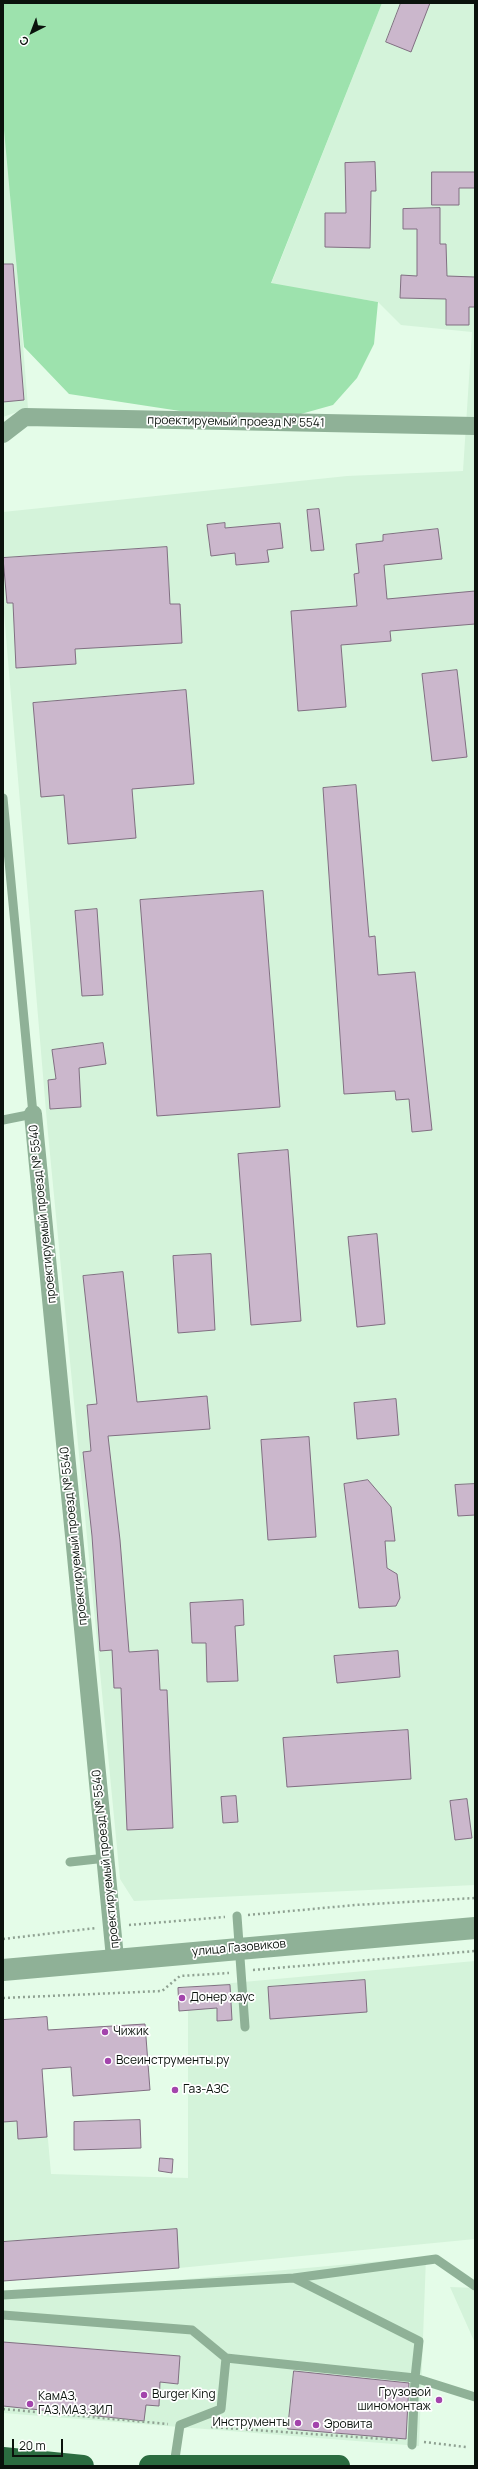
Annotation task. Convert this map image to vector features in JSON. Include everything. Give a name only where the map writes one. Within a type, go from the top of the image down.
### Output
[{"type":"highway","points":[[3,2458],[83,2466]]},
{"type":"highway","points":[[150,2466],[339,2466]]},
{"type":"street","name":"проектируемый проезд № 5541","points":[[3,434],[25,417],[475,426]]},
{"type":"street","name":"проектируемый проезд № 5540","points":[[33,1114],[115,1958]]},
{"type":"street","name":"улица Газовиков","points":[[3,1970],[115,1958],[475,1928]]},
{"type":"street","points":[[3,2448],[28,2460]]},
{"type":"lane","points":[[3,798],[33,1114],[3,1120]]},
{"type":"lane","points":[[70,1862],[106,1858]]},
{"type":"lane","points":[[237,1916],[245,2027]]},
{"type":"lane","points":[[3,2295],[294,2278],[436,2259],[475,2286]]},
{"type":"lane","points":[[294,2278],[419,2341],[415,2378],[412,2443]]},
{"type":"lane","points":[[3,2315],[192,2330],[226,2358],[415,2378],[475,2397]]},
{"type":"lane","points":[[174,2465],[180,2425],[221,2409],[226,2358]]},
{"type":"path","points":[[3,1939],[112,1926],[355,1905],[475,1898]]},
{"type":"path","points":[[3,2409],[180,2425],[466,2447]]},
{"type":"shaded area","points":[[382,3],[475,3],[475,1885],[134,1901],[120,1879],[47,1123],[3,601],[3,512],[347,476],[463,471],[472,332],[401,325],[378,302],[271,284]]},
{"type":"shaded area","points":[[5,118],[28,408],[3,417],[3,119]]},
{"type":"shaded area","points":[[475,1961],[475,2239],[179,2268],[3,2281],[3,2085],[43,2082],[51,2174],[188,2178],[188,1987]]},
{"type":"shaded area","points":[[426,2257],[419,2446],[3,2413],[3,2296]]},
{"type":"shaded area","points":[[450,2287],[475,2288],[475,2343]]},
{"type":"green space","points":[[3,3],[382,3],[271,283],[378,302],[374,344],[357,378],[333,405],[265,424],[69,394],[24,347],[3,119]]},
{"type":"building","points":[[401,3],[430,3],[411,52],[386,42]]},
{"type":"building","points":[[375,162],[376,191],[371,191],[370,248],[325,247],[325,213],[346,213],[345,163]]},
{"type":"building","points":[[432,172],[475,172],[475,188],[459,188],[459,205],[432,205]]},
{"type":"building","points":[[440,208],[440,244],[446,244],[447,276],[475,277],[475,307],[469,307],[469,325],[446,325],[446,299],[400,298],[401,275],[417,276],[417,229],[403,229],[403,209]]},
{"type":"building","points":[[3,264],[13,264],[24,400],[3,402]]},
{"type":"building","points":[[319,509],[324,550],[311,551],[307,510]]},
{"type":"building","points":[[225,523],[225,528],[280,523],[283,548],[267,550],[269,562],[236,565],[235,553],[211,556],[207,525]]},
{"type":"building","points":[[438,529],[442,559],[384,565],[387,599],[475,591],[475,624],[390,631],[391,641],[341,645],[346,707],[298,711],[291,611],[357,606],[354,574],[359,573],[356,544],[383,541],[383,535]]},
{"type":"building","points":[[167,547],[170,604],[180,604],[182,643],[75,649],[76,664],[16,668],[13,603],[7,603],[3,558]]},
{"type":"building","points":[[457,670],[467,757],[432,761],[422,674]]},
{"type":"building","points":[[186,690],[194,784],[132,789],[136,838],[68,844],[64,795],[41,797],[33,703]]},
{"type":"building","points":[[356,785],[369,937],[375,936],[378,975],[415,972],[432,1130],[412,1132],[409,1099],[396,1100],[395,1091],[344,1094],[323,788]]},
{"type":"building","points":[[263,891],[280,1107],[157,1116],[140,900]]},
{"type":"building","points":[[97,909],[103,995],[82,996],[75,911]]},
{"type":"building","points":[[103,1043],[106,1064],[79,1068],[81,1107],[50,1109],[48,1080],[56,1079],[52,1050]]},
{"type":"building","points":[[288,1150],[301,1321],[251,1325],[238,1154]]},
{"type":"building","points":[[377,1234],[385,1324],[357,1327],[348,1237]]},
{"type":"building","points":[[211,1254],[215,1330],[178,1333],[173,1256]]},
{"type":"building","points":[[123,1272],[137,1402],[207,1396],[210,1429],[108,1436],[120,1540],[129,1652],[158,1650],[160,1690],[167,1690],[173,1828],[127,1830],[121,1688],[114,1688],[112,1650],[100,1651],[92,1536],[83,1452],[91,1451],[87,1405],[97,1404],[83,1276]]},
{"type":"building","points":[[396,1399],[399,1435],[357,1439],[354,1403]]},
{"type":"building","points":[[309,1437],[316,1537],[268,1540],[261,1440]]},
{"type":"building","points":[[368,1480],[391,1507],[395,1541],[385,1541],[387,1568],[397,1574],[400,1598],[396,1606],[359,1608],[344,1484]]},
{"type":"building","points":[[475,1484],[475,1515],[458,1516],[455,1485]]},
{"type":"building","points":[[243,1600],[244,1625],[235,1626],[238,1681],[207,1682],[206,1643],[192,1643],[190,1603]]},
{"type":"building","points":[[398,1651],[400,1677],[337,1683],[334,1656]]},
{"type":"building","points":[[408,1730],[411,1779],[287,1787],[283,1738]]},
{"type":"building","points":[[236,1796],[238,1822],[223,1823],[221,1797]]},
{"type":"building","points":[[467,1799],[472,1838],[455,1840],[450,1801]]},
{"type":"building","points":[[365,1980],[367,2012],[270,2019],[268,1987]]},
{"type":"building","points":[[230,1985],[232,2020],[217,2021],[217,2008],[179,2011],[178,1988]]},
{"type":"building","points":[[47,2017],[48,2030],[145,2024],[150,2090],[73,2096],[71,2067],[42,2069],[47,2137],[18,2139],[17,2121],[3,2122],[3,2020]]},
{"type":"building","points":[[140,2120],[141,2148],[74,2150],[74,2122]]},
{"type":"building","points":[[160,2158],[173,2159],[172,2173],[159,2171]]},
{"type":"building","points":[[177,2229],[179,2268],[3,2281],[3,2242]]},
{"type":"building","points":[[3,2342],[180,2356],[178,2384],[160,2382],[159,2406],[146,2405],[144,2421],[3,2406]]},
{"type":"building","points":[[294,2371],[409,2383],[406,2439],[288,2429]]},
{"type":"place","name":"Донер хаус","points":[[182,1998]]},
{"type":"place","name":"Чижик","points":[[105,2032]]},
{"type":"place","name":"Всеинструменты.ру","points":[[108,2061]]},
{"type":"place","name":"Газ-АЗС","points":[[175,2090]]},
{"type":"place","name":"Burger King","points":[[144,2395]]},
{"type":"place","name":"Грузовой шиномонтаж","points":[[439,2400]]},
{"type":"place","name":"КамАЗ, ГАЗ,МАЗ,ЗИЛ","points":[[30,2404]]},
{"type":"place","name":"Инструменты","points":[[298,2423]]},
{"type":"place","name":"Эровита","points":[[316,2425]]}]
